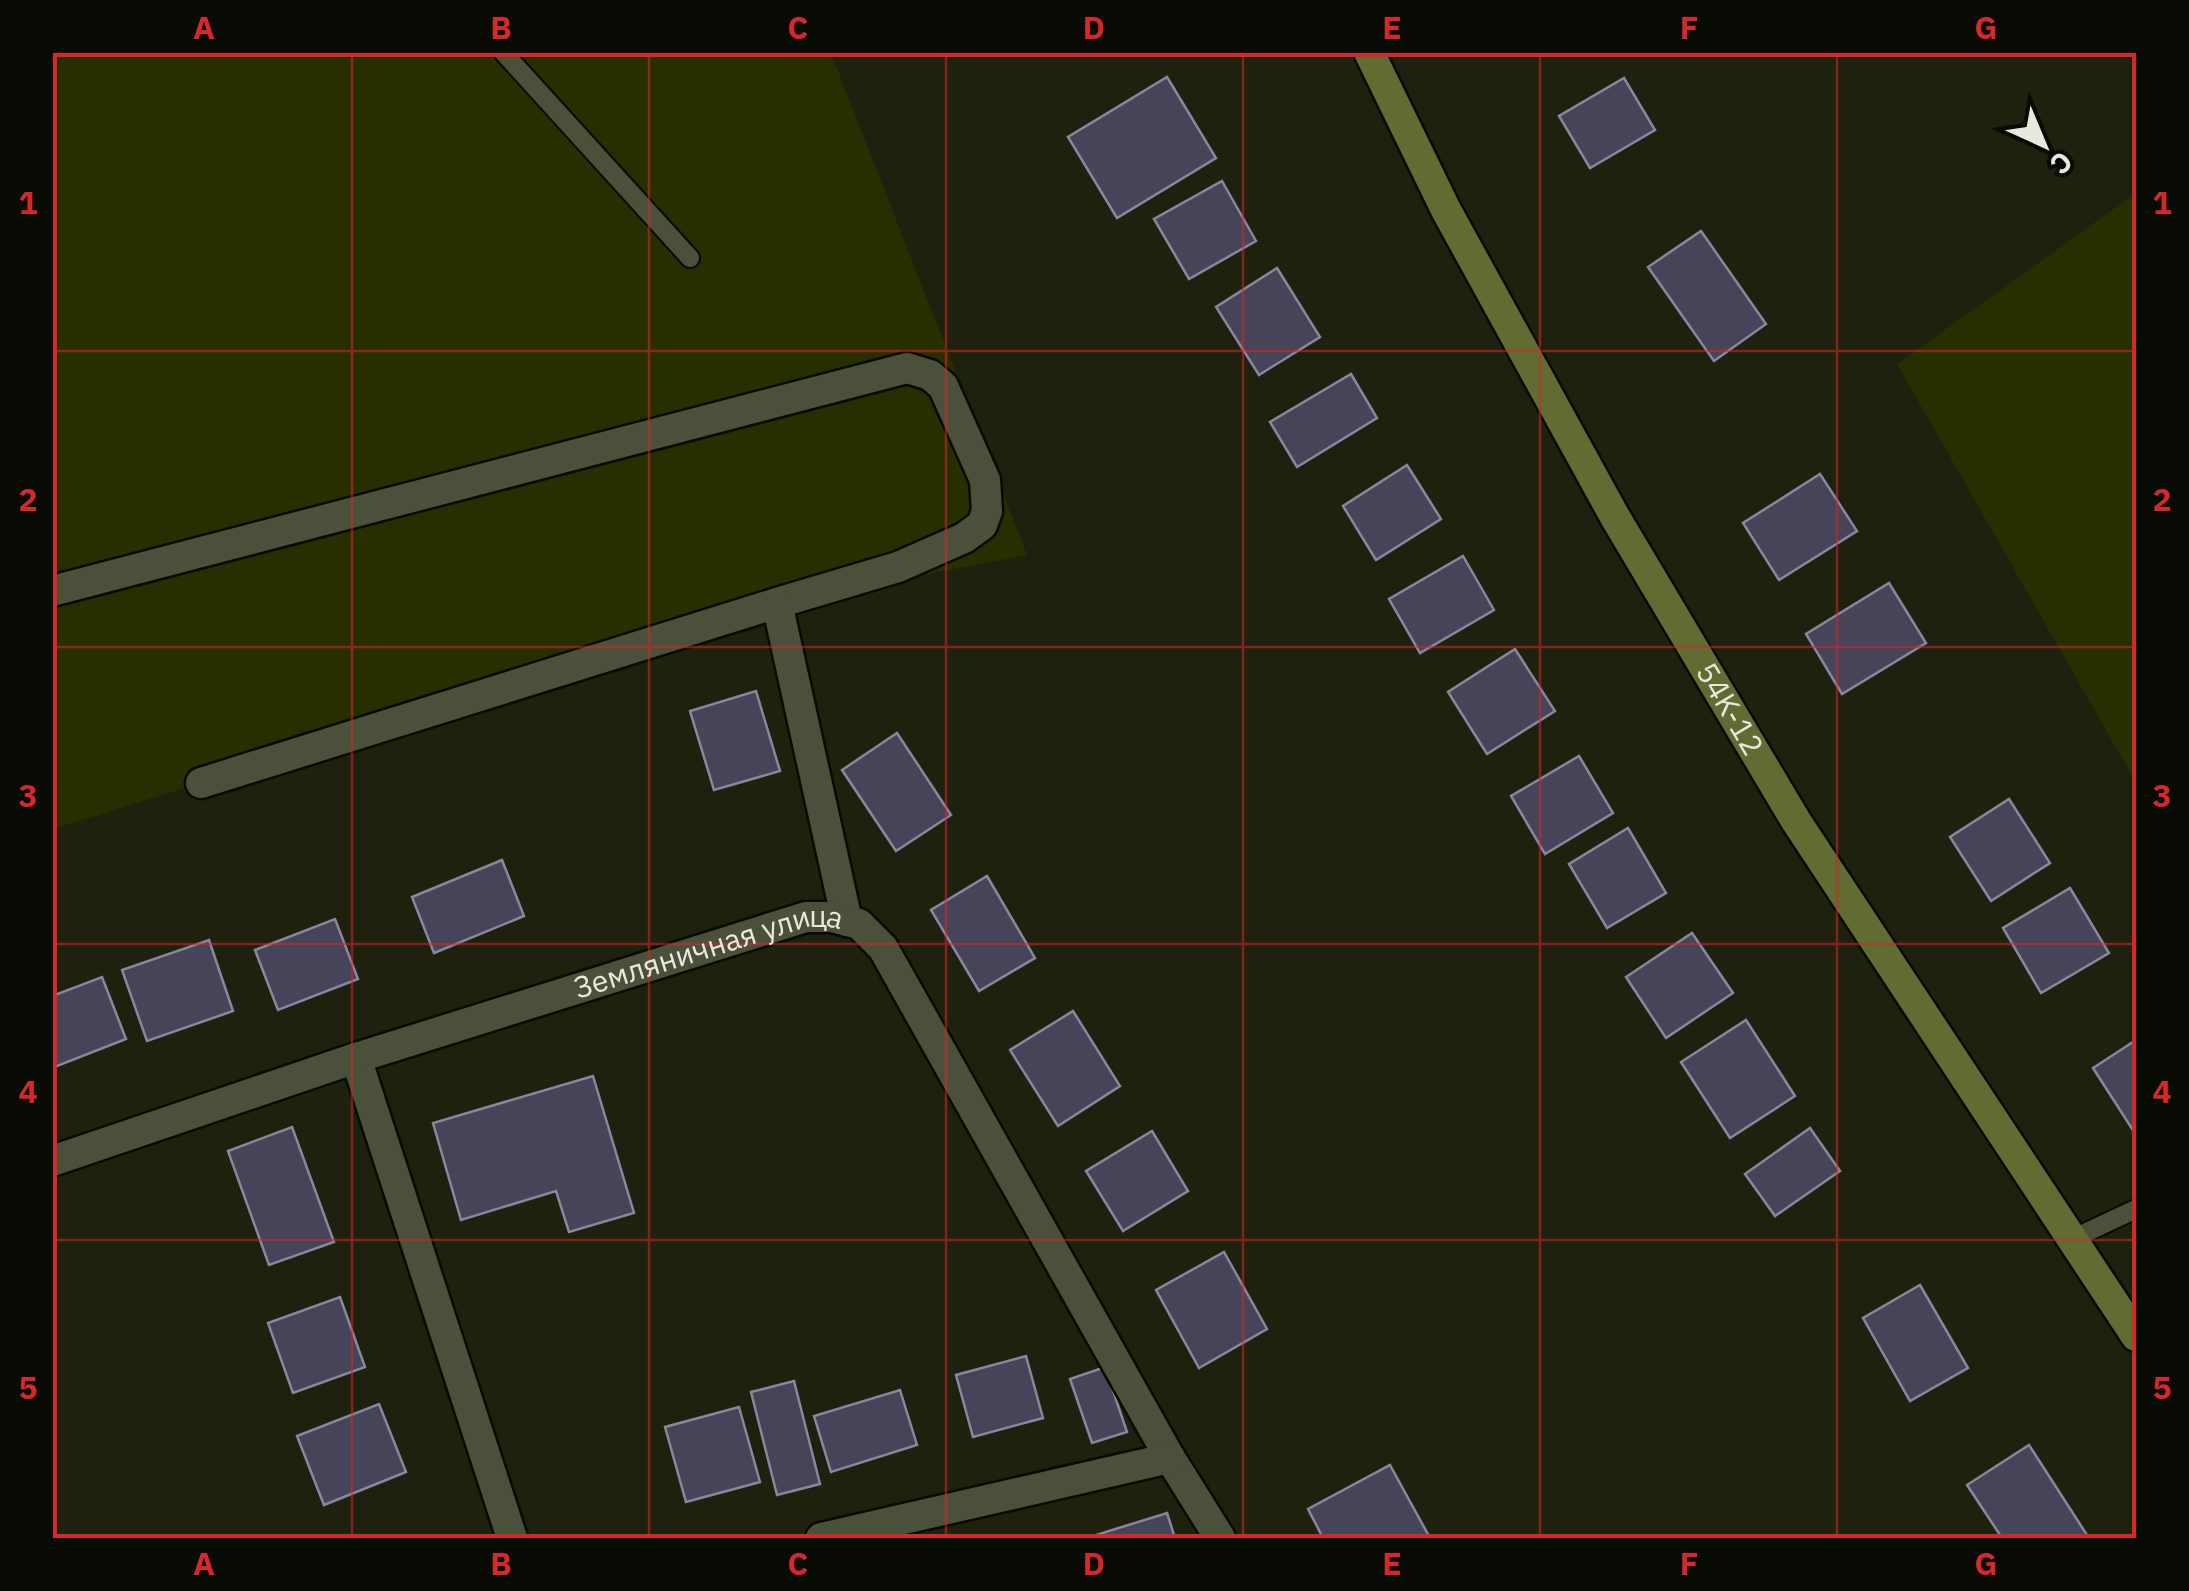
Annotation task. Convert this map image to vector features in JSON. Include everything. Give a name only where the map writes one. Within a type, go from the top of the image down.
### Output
[{"type":"street","name":"54K-12","points":[[1369,52],[1446,210],[1635,550],[1796,821],[2136,1336]]},
{"type":"street","points":[[52,591],[907,368],[930,376],[943,386],[984,480],[987,511],[982,525],[964,538],[898,566],[200,783]]},
{"type":"street","points":[[776,602],[847,921]]},
{"type":"street","name":"Земляничная улица","points":[[52,1161],[356,1058],[806,917],[832,916],[858,924],[883,948],[1170,1458],[1220,1538]]},
{"type":"street","points":[[356,1058],[512,1538]]},
{"type":"street","points":[[822,1538],[1170,1458]]},
{"type":"lane","points":[[503,52],[690,258]]},
{"type":"lane","points":[[2072,1239],[2136,1209]]},
{"type":"green space","points":[[53,53],[831,53],[1027,555],[777,603],[53,829]]},
{"type":"green space","points":[[2136,193],[2136,783],[1897,364]]},
{"type":"building","points":[[1167,77],[1216,158],[1117,218],[1068,137]]},
{"type":"building","points":[[1624,78],[1655,130],[1590,168],[1559,116]]},
{"type":"building","points":[[1222,181],[1256,241],[1189,279],[1154,219]]},
{"type":"building","points":[[1701,231],[1766,324],[1714,361],[1648,267]]},
{"type":"building","points":[[1277,268],[1320,337],[1259,375],[1216,307]]},
{"type":"building","points":[[1351,374],[1377,418],[1297,467],[1270,422]]},
{"type":"building","points":[[1407,465],[1441,519],[1376,560],[1343,506]]},
{"type":"building","points":[[1820,474],[1857,531],[1779,580],[1743,523]]},
{"type":"building","points":[[1463,556],[1494,610],[1420,653],[1389,599]]},
{"type":"building","points":[[1889,583],[1926,643],[1842,694],[1806,634]]},
{"type":"building","points":[[1515,649],[1555,711],[1487,754],[1448,692]]},
{"type":"building","points":[[756,691],[780,771],[714,790],[690,711]]},
{"type":"building","points":[[897,733],[951,815],[896,851],[842,770]]},
{"type":"building","points":[[1579,756],[1613,813],[1545,854],[1511,796]]},
{"type":"building","points":[[2009,799],[2050,863],[1991,901],[1950,837]]},
{"type":"building","points":[[1628,828],[1666,893],[1607,928],[1569,864]]},
{"type":"building","points":[[502,860],[524,916],[434,953],[412,897]]},
{"type":"building","points":[[987,876],[1035,958],[979,991],[931,910]]},
{"type":"building","points":[[2070,888],[2109,953],[2041,993],[2003,928]]},
{"type":"building","points":[[335,919],[358,979],[278,1010],[255,950]]},
{"type":"building","points":[[1692,933],[1733,993],[1666,1038],[1626,977]]},
{"type":"building","points":[[209,940],[233,1011],[147,1041],[122,970]]},
{"type":"building","points":[[102,977],[126,1039],[52,1068],[52,996]]},
{"type":"building","points":[[1073,1011],[1120,1086],[1058,1126],[1010,1050]]},
{"type":"building","points":[[1746,1020],[1795,1096],[1730,1138],[1681,1062]]},
{"type":"building","points":[[2136,1040],[2136,1135],[2093,1068]]},
{"type":"building","points":[[593,1076],[634,1213],[569,1232],[556,1191],[461,1220],[433,1123]]},
{"type":"building","points":[[292,1127],[334,1242],[269,1265],[228,1151]]},
{"type":"building","points":[[1810,1128],[1840,1171],[1775,1216],[1745,1174]]},
{"type":"building","points":[[1152,1131],[1188,1191],[1123,1231],[1086,1171]]},
{"type":"building","points":[[1224,1252],[1267,1329],[1199,1368],[1156,1290]]},
{"type":"building","points":[[1920,1285],[1968,1368],[1910,1401],[1863,1318]]},
{"type":"building","points":[[340,1297],[365,1367],[293,1393],[268,1323]]},
{"type":"building","points":[[1026,1356],[1043,1418],[973,1437],[956,1375]]},
{"type":"building","points":[[1105,1367],[1127,1432],[1092,1443],[1070,1379]]},
{"type":"building","points":[[794,1381],[820,1484],[777,1495],[751,1392]]},
{"type":"building","points":[[900,1390],[917,1445],[831,1472],[814,1416]]},
{"type":"building","points":[[379,1404],[406,1472],[324,1505],[297,1436]]},
{"type":"building","points":[[739,1407],[760,1482],[686,1502],[665,1427]]},
{"type":"building","points":[[2029,1445],[2087,1535],[2002,1538],[1967,1485]]},
{"type":"building","points":[[1390,1465],[1430,1538],[1323,1538],[1308,1509]]},
{"type":"building","points":[[1167,1513],[1175,1538],[1096,1535]]}]
